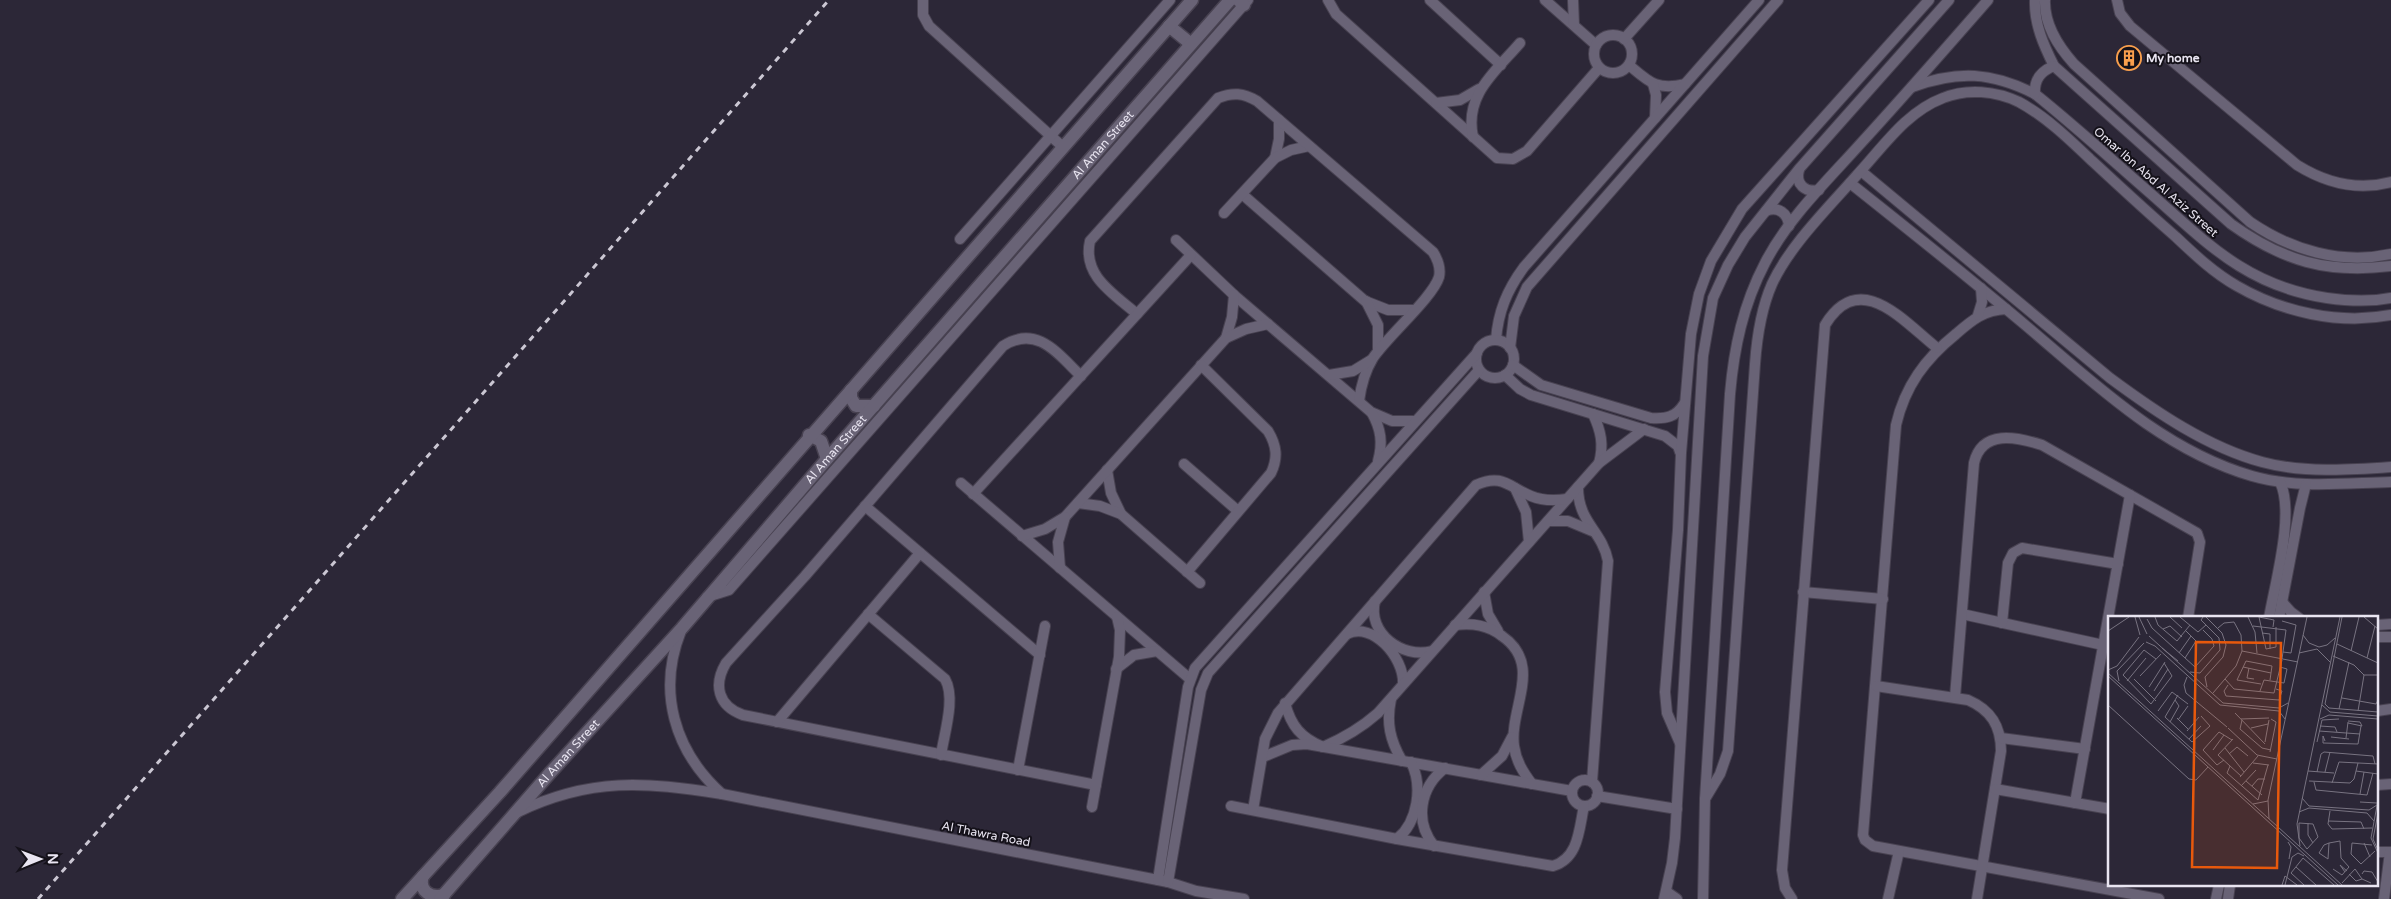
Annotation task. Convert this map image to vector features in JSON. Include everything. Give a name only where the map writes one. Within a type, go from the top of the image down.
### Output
[{"type":"street","points":[[923,0],[923,15],[929,26],[1063,147]]},
{"type":"street","points":[[960,239],[1170,0]]},
{"type":"street","points":[[402,899],[500,792],[809,435],[851,390],[1192,0]]},
{"type":"street","name":"Al Aman Street","points":[[442,897],[513,814],[682,628],[874,406],[1029,240],[1191,44],[1230,0]]},
{"type":"street","points":[[1328,0],[1336,14],[1497,158],[1513,159],[1521,156],[1599,68]]},
{"type":"street","points":[[1430,0],[1501,66]]},
{"type":"street","points":[[1546,0],[1596,45]]},
{"type":"street","points":[[1573,0],[1574,25]]},
{"type":"street","points":[[1624,40],[1659,0]]},
{"type":"street","points":[[1496,340],[1497,321],[1514,280],[1759,0]]},
{"type":"street","points":[[1510,348],[1514,316],[1527,287],[1778,0]]},
{"type":"street","points":[[1680,744],[1670,724],[1666,697],[1685,404],[1694,312],[1699,294],[1711,261],[1725,234],[1742,209],[1929,0]]},
{"type":"street","points":[[1677,899],[1665,895],[1672,863],[1676,809],[1703,356],[1713,298],[1728,265],[1745,237],[1799,169],[1948,0]]},
{"type":"street","points":[[1702,899],[1705,799],[1733,360],[1740,326],[1751,293],[1766,262],[1790,226],[1819,190],[1912,88],[1988,0]]},
{"type":"street","name":"Omar Ibn Abd Al Aziz Street","points":[[2035,0],[2038,26],[2044,47],[2054,66],[2231,224],[2254,241],[2278,253],[2308,264],[2346,269],[2391,266]]},
{"type":"street","points":[[2045,0],[2050,29],[2060,48],[2074,64],[2250,222],[2294,246],[2331,255],[2368,257],[2391,254]]},
{"type":"street","points":[[2117,0],[2120,13],[2130,26],[2297,165],[2324,180],[2352,186],[2380,186],[2391,182]]},
{"type":"street","points":[[707,597],[729,590],[1029,240],[1244,2]]},
{"type":"street","points":[[1169,26],[1191,44]]},
{"type":"street","points":[[1612,35],[1624,40],[1632,51],[1629,65],[1618,73],[1611,74],[1599,68],[1594,57],[1596,45],[1603,38],[1612,35]]},
{"type":"street","points":[[1473,137],[1470,124],[1475,98],[1482,87],[1520,43]]},
{"type":"street","points":[[1629,65],[1653,84],[1664,87],[1685,84]]},
{"type":"street","points":[[2035,94],[2037,79],[2047,69],[2054,66]]},
{"type":"street","name":"Omar Ibn Abd Al Aziz Street","points":[[1912,88],[1939,79],[1974,75],[1996,78],[2016,84],[2035,94],[2224,258],[2248,273],[2274,285],[2301,294],[2358,301],[2391,298]]},
{"type":"street","points":[[2087,96],[2097,83]]},
{"type":"street","points":[[1653,84],[1656,95],[1655,118]]},
{"type":"street","points":[[1436,103],[1460,100],[1482,87]]},
{"type":"street","points":[[1705,799],[1725,762],[1729,745],[1755,364],[1762,314],[1773,283],[1784,263],[1886,141],[1919,110],[1932,102],[1960,93],[1990,93],[2018,102],[2068,138],[2140,206],[2215,271],[2236,285],[2274,303],[2307,313],[2360,318],[2391,315]]},
{"type":"street","points":[[1137,314],[1098,281],[1091,271],[1088,253],[1090,241],[1218,98],[1238,94],[1248,96],[1279,120],[1433,252],[1438,260],[1438,279],[1434,287],[1376,355],[1364,379],[1359,401]]},
{"type":"street","points":[[1275,158],[1279,139],[1279,120]]},
{"type":"street","points":[[2068,138],[2076,128]]},
{"type":"street","points":[[1224,213],[1275,158],[1291,150],[1309,146]]},
{"type":"street","points":[[1799,169],[1797,175],[1802,186],[1807,190],[1819,190]]},
{"type":"street","points":[[1861,171],[2110,378],[2150,407],[2192,432],[2238,455],[2290,468],[2391,467]]},
{"type":"street","points":[[1850,183],[1981,288],[2112,399],[2161,433],[2226,467],[2252,476],[2280,482],[2306,484],[2391,482]]},
{"type":"street","points":[[2140,206],[2151,193]]},
{"type":"street","points":[[1242,194],[1365,300],[1373,312],[1380,338],[1376,355],[1353,371],[1329,375]]},
{"type":"street","points":[[1766,211],[1771,209],[1782,211],[1789,220],[1790,226]]},
{"type":"street","points":[[1176,240],[1234,295],[1371,412],[1378,424],[1381,437],[1381,451],[1377,464]]},
{"type":"street","points":[[973,494],[1191,255]]},
{"type":"street","points":[[2215,271],[2224,258]]},
{"type":"street","points":[[1978,315],[1982,302],[1981,288]]},
{"type":"street","points":[[1226,338],[1232,317],[1234,295]]},
{"type":"street","points":[[1792,899],[1785,888],[1782,870],[1825,325],[1833,312],[1845,303],[1856,299],[1871,300],[1884,305],[1937,348]]},
{"type":"street","points":[[2336,317],[2337,299]]},
{"type":"street","points":[[1365,300],[1388,310],[1413,310]]},
{"type":"street","points":[[2006,309],[1978,315],[1937,348],[1920,368],[1906,391],[1896,425],[1863,835],[1865,840],[1873,846],[2159,899]]},
{"type":"street","points":[[1022,536],[1044,529],[1065,517],[1226,338],[1246,329],[1268,324]]},
{"type":"street","points":[[1081,376],[1044,342],[1020,338],[1011,341],[995,354],[865,506],[726,663],[721,671],[718,690],[728,707],[743,714],[1096,785]]},
{"type":"street","points":[[1163,881],[1190,679],[1202,658],[1484,343],[1496,340],[1510,348],[1513,353],[1513,365],[1505,375],[1491,378],[1479,370],[1476,365],[1476,353]]},
{"type":"street","points":[[2059,353],[2069,342]]},
{"type":"street","points":[[1690,355],[1703,356]]},
{"type":"street","points":[[1513,365],[1541,386],[1652,418],[1665,419],[1673,416],[1680,412],[1685,404]]},
{"type":"street","points":[[1187,572],[1271,473],[1276,456],[1276,447],[1268,431],[1201,366]]},
{"type":"street","points":[[1163,881],[1201,690],[1208,672],[1479,370]]},
{"type":"street","points":[[1505,375],[1520,389],[1531,395],[1644,428],[1673,441],[1681,453]]},
{"type":"street","points":[[851,390],[851,398],[856,406],[874,406]]},
{"type":"street","points":[[1371,412],[1392,421],[1415,421]]},
{"type":"street","points":[[1593,414],[1602,438],[1602,451],[1599,463]]},
{"type":"street","points":[[1285,703],[1289,718],[1297,731],[1309,741],[1323,747],[1343,739],[1362,727],[1378,713],[1391,696],[1599,463],[1644,428]]},
{"type":"street","points":[[809,435],[821,441],[827,459]]},
{"type":"street","points":[[1955,697],[1974,463],[1979,451],[1988,442],[2000,437],[2014,437],[2042,445],[2195,531],[2199,535],[2200,542],[2188,616]]},
{"type":"street","points":[[1184,464],[1238,511]]},
{"type":"street","points":[[1107,470],[1111,493],[1121,514]]},
{"type":"street","points":[[1254,810],[1265,739],[1272,723],[1285,703],[1476,485],[1491,480],[1513,486],[1538,498],[1567,500]]},
{"type":"street","points":[[2269,616],[2286,516],[2285,496],[2280,482]]},
{"type":"street","points":[[961,483],[1190,679]]},
{"type":"street","points":[[2279,616],[2306,484]]},
{"type":"street","points":[[1513,486],[1526,512],[1529,542]]},
{"type":"street","points":[[1578,487],[1580,507],[1586,521],[1602,542],[1608,561],[1592,782]]},
{"type":"street","points":[[2108,616],[2130,495]]},
{"type":"street","points":[[1078,503],[1100,506],[1121,514],[1200,583]]},
{"type":"street","points":[[865,506],[1040,655]]},
{"type":"street","points":[[1060,568],[1058,542],[1065,517]]},
{"type":"street","points":[[1548,520],[1578,524],[1596,533]]},
{"type":"street","points":[[1678,530],[1693,530]]},
{"type":"street","points":[[2002,623],[2008,562],[2017,550],[2022,548],[2118,564]]},
{"type":"street","points":[[777,722],[920,553]]},
{"type":"street","points":[[1484,592],[1488,614],[1500,634]]},
{"type":"street","points":[[1803,592],[1883,599]]},
{"type":"street","points":[[1375,600],[1373,607],[1375,623],[1379,630],[1400,649],[1416,653],[1432,651]]},
{"type":"street","points":[[2282,602],[2296,616]]},
{"type":"street","points":[[868,614],[945,679],[948,684],[950,695],[941,755]]},
{"type":"street","points":[[1962,614],[2103,645]]},
{"type":"street","points":[[1092,807],[1120,644],[1117,617]]},
{"type":"street","points":[[2075,803],[2108,618]]},
{"type":"street","points":[[1455,624],[1478,625],[1500,634],[1510,641],[1517,650],[1524,674],[1514,731],[1516,760],[1532,784]]},
{"type":"street","points":[[2378,625],[2391,624]]},
{"type":"street","points":[[1018,770],[1045,626]]},
{"type":"street","points":[[682,628],[673,656],[670,675],[670,694],[674,719],[689,757],[699,771],[722,794]]},
{"type":"street","points":[[1346,634],[1360,630],[1373,635],[1395,654],[1402,668],[1403,683]]},
{"type":"street","points":[[2378,637],[2391,637]]},
{"type":"street","points":[[1115,670],[1134,655],[1157,651]]},
{"type":"street","points":[[1876,686],[1968,700],[1985,710],[1997,725],[2001,738],[1978,899]]},
{"type":"street","points":[[1391,696],[1388,713],[1389,730],[1393,746],[1406,761],[1417,782],[1413,816],[1407,829],[1397,839]]},
{"type":"street","points":[[2378,711],[2391,709]]},
{"type":"street","points":[[1481,775],[1502,756],[1514,731]]},
{"type":"street","points":[[2001,738],[2085,750]]},
{"type":"street","points":[[1262,757],[1292,745],[1323,747],[1572,791]]},
{"type":"street","points":[[1434,846],[1425,832],[1421,817],[1426,791],[1434,778],[1445,768]]},
{"type":"street","points":[[1581,780],[1592,782],[1597,788],[1598,796],[1593,803],[1584,806],[1574,799],[1572,791],[1575,784],[1581,780]]},
{"type":"street","name":"Al Thawra Road","points":[[513,814],[553,797],[580,790],[615,784],[658,785],[722,794],[1163,881],[1196,892],[1244,899]]},
{"type":"street","points":[[2378,785],[2391,784]]},
{"type":"street","points":[[1995,789],[2108,809]]},
{"type":"street","points":[[1598,796],[1676,809]]},
{"type":"street","points":[[1231,806],[1434,846],[1553,866],[1566,860],[1574,849],[1584,806]]},
{"type":"street","points":[[1888,899],[1899,851]]},
{"type":"street","points":[[2384,899],[2390,852]]},
{"type":"street","points":[[424,876],[422,887],[426,894],[442,897]]},
{"type":"street","points":[[2216,899],[2219,886]]},
{"type":"street","points":[[2228,899],[2230,886]]},
{"type":"railway","points":[[38,899],[829,0]]},
{"type":"place","name":"My home","points":[[2129,58]]}]
